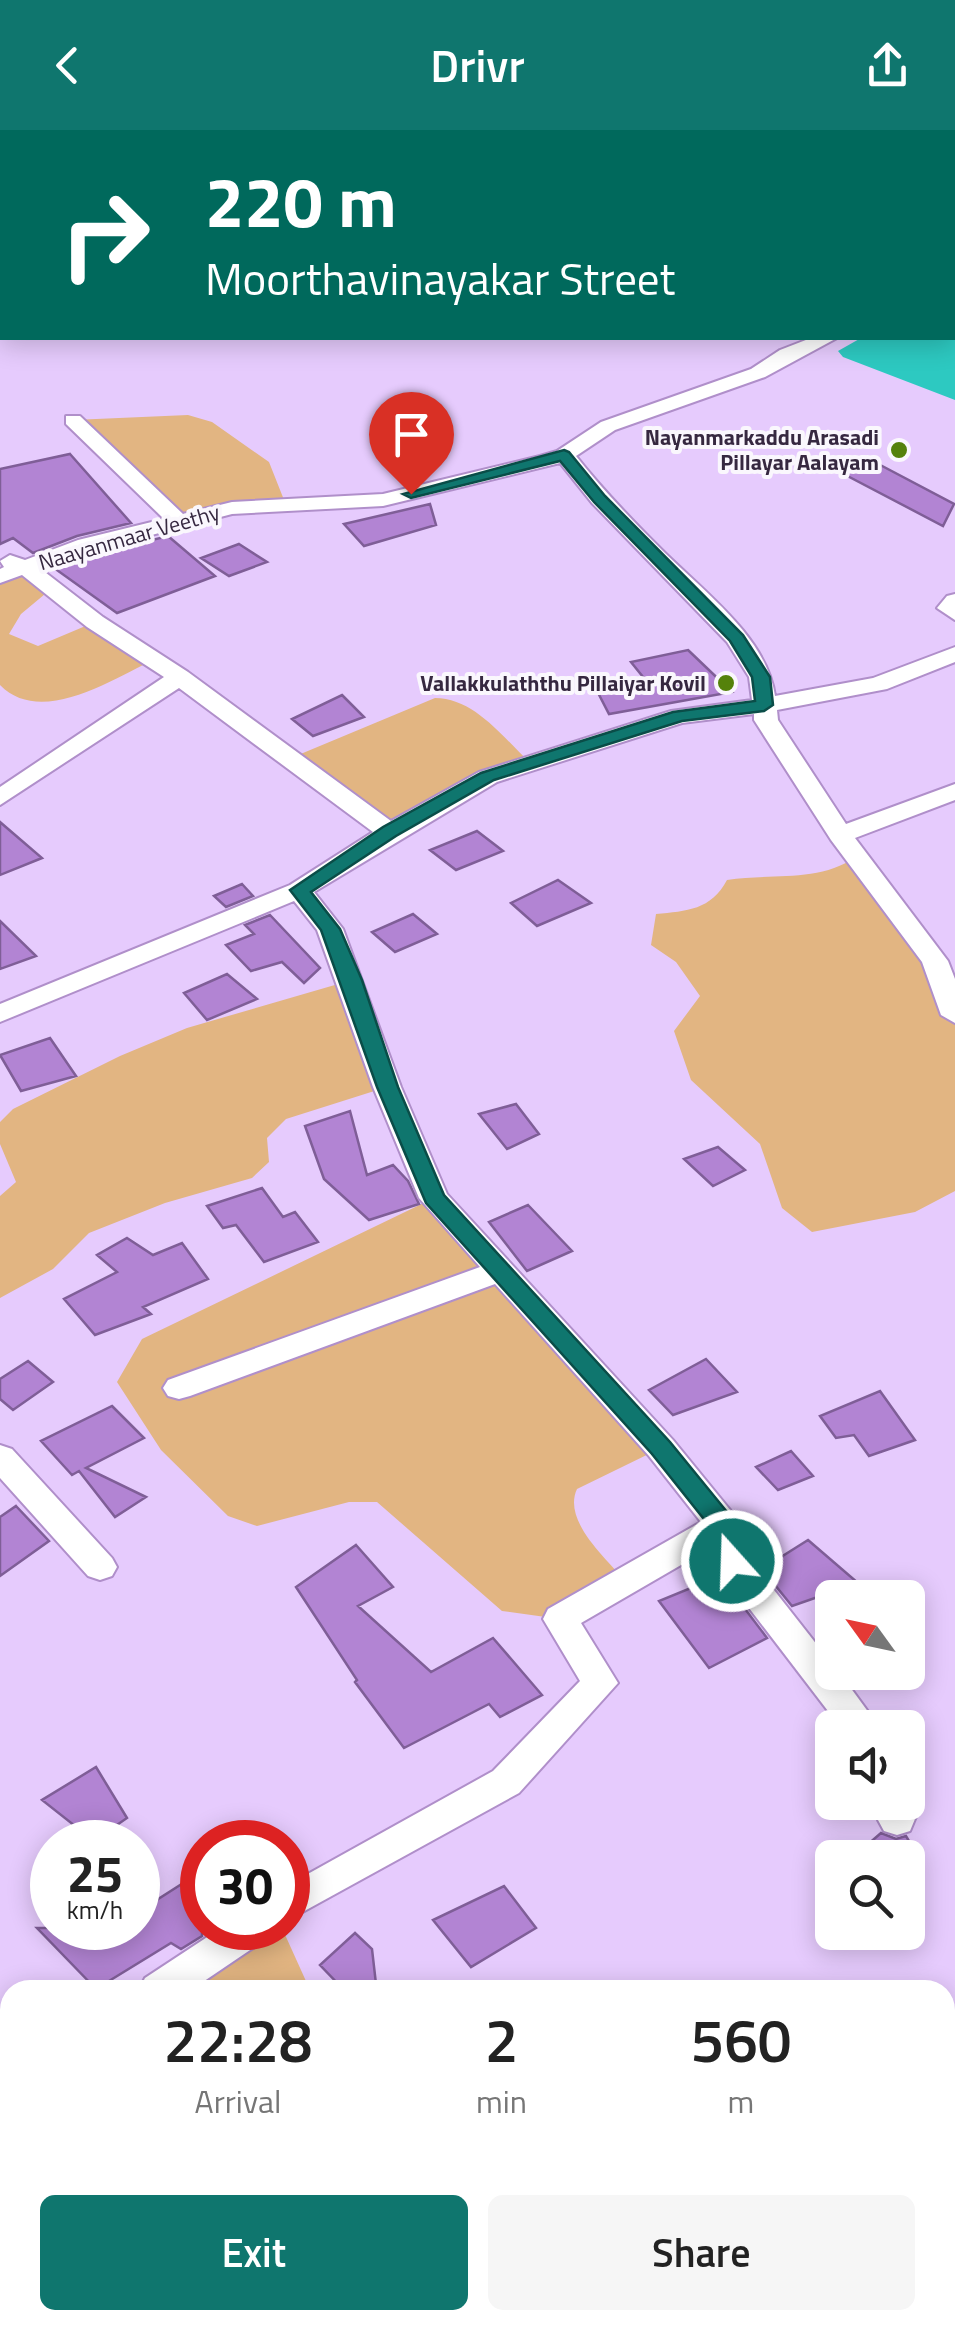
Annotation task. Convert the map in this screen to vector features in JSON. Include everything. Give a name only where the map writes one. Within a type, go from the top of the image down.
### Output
[{"type":"street","name":"Naayanmaar Veethy","points":[[0,576],[86,546],[232,508],[382,500],[564,455],[608,426],[758,373],[787,354],[822,340]]},
{"type":"street","points":[[73,420],[178,522]]},
{"type":"street","points":[[564,455],[600,499],[736,638],[761,677],[766,720],[840,836],[935,962],[955,1014]]},
{"type":"street","points":[[0,559],[25,567],[95,622],[180,677],[390,832]]},
{"type":"street","points":[[955,601],[948,608],[955,613]]},
{"type":"street","points":[[0,1014],[300,890],[488,776],[679,716],[879,684],[955,654]]},
{"type":"street","points":[[0,798],[180,677]]},
{"type":"street","points":[[840,836],[955,791]]},
{"type":"street","points":[[300,890],[330,929],[352,980],[387,1087],[434,1198],[661,1448],[723,1524],[732,1561],[848,1710]]},
{"type":"street","points":[[179,1388],[503,1270]]},
{"type":"street","points":[[0,1457],[100,1567]]},
{"type":"street","points":[[310,1892],[506,1782],[600,1682],[560,1619],[723,1524]]},
{"type":"street","points":[[174,1980],[218,1950]]},
{"type":"shaded area","points":[[857,340],[955,340],[955,400],[843,357],[838,351]]},
{"type":"shaded area","points":[[188,415],[212,422],[269,462],[286,505],[179,522],[73,420]]},
{"type":"shaded area","points":[[25,567],[51,589],[21,614],[9,634],[38,646],[95,622],[155,659],[98,687],[56,701],[17,697],[0,685],[0,576]]},
{"type":"shaded area","points":[[435,698],[462,704],[475,712],[529,762],[390,832],[291,758]]},
{"type":"shaded area","points":[[856,857],[955,1015],[955,1191],[915,1212],[812,1232],[782,1208],[760,1144],[691,1080],[674,1031],[700,996],[676,962],[651,945],[656,914],[706,903],[727,880],[810,874]]},
{"type":"shaded area","points":[[352,980],[387,1087],[286,1119],[267,1138],[269,1162],[252,1178],[165,1203],[89,1233],[53,1269],[0,1298],[0,1196],[16,1182],[0,1144],[0,1122],[13,1109],[187,1028]]},
{"type":"shaded area","points":[[434,1198],[661,1448],[577,1489],[574,1501],[581,1526],[626,1582],[560,1619],[502,1611],[377,1502],[349,1502],[257,1526],[228,1516],[161,1450],[117,1382],[142,1339]]},
{"type":"shaded area","points":[[218,1950],[292,1950],[305,1980],[174,1980]]},
{"type":"building","points":[[70,454],[131,523],[77,536],[33,553],[13,538],[0,544],[0,469]]},
{"type":"building","points":[[867,458],[954,504],[943,526],[836,470]]},
{"type":"building","points":[[430,504],[436,525],[364,546],[344,524]]},
{"type":"building","points":[[168,536],[215,576],[117,613],[54,568],[95,554]]},
{"type":"building","points":[[239,544],[267,562],[229,576],[201,558]]},
{"type":"building","points":[[688,650],[732,692],[609,714],[595,687],[643,677],[631,662]]},
{"type":"building","points":[[342,695],[364,717],[313,736],[292,719]]},
{"type":"building","points":[[0,822],[42,858],[0,875]]},
{"type":"building","points":[[477,831],[503,851],[456,870],[430,850]]},
{"type":"building","points":[[558,880],[591,903],[537,926],[511,903]]},
{"type":"building","points":[[242,884],[253,896],[226,907],[214,896]]},
{"type":"building","points":[[413,914],[437,934],[395,952],[372,932]]},
{"type":"building","points":[[270,915],[320,968],[304,983],[282,962],[251,971],[226,945],[254,934],[245,925]]},
{"type":"building","points":[[0,921],[36,956],[0,969]]},
{"type":"building","points":[[227,974],[257,999],[207,1020],[184,993]]},
{"type":"building","points":[[50,1038],[76,1076],[21,1091],[0,1055]]},
{"type":"building","points":[[516,1104],[539,1134],[507,1149],[479,1114]]},
{"type":"building","points":[[350,1111],[367,1175],[393,1165],[408,1181],[419,1204],[369,1220],[324,1179],[305,1126]]},
{"type":"building","points":[[718,1147],[745,1170],[713,1186],[684,1159]]},
{"type":"building","points":[[262,1188],[283,1217],[295,1212],[318,1242],[264,1262],[236,1225],[223,1228],[207,1206]]},
{"type":"building","points":[[528,1205],[572,1251],[527,1271],[489,1222]]},
{"type":"building","points":[[127,1238],[153,1255],[182,1243],[208,1279],[143,1307],[151,1314],[95,1335],[64,1299],[117,1272],[97,1255]]},
{"type":"building","points":[[706,1359],[737,1392],[673,1415],[649,1390]]},
{"type":"building","points":[[28,1361],[53,1382],[13,1410],[0,1399],[0,1379]]},
{"type":"building","points":[[880,1391],[915,1440],[869,1456],[854,1435],[836,1438],[820,1416]]},
{"type":"building","points":[[112,1406],[144,1438],[86,1468],[146,1497],[115,1517],[79,1471],[72,1475],[41,1441]]},
{"type":"building","points":[[791,1451],[813,1476],[778,1490],[756,1467]]},
{"type":"building","points":[[16,1506],[49,1541],[0,1576],[0,1517]]},
{"type":"building","points":[[808,1540],[855,1580],[815,1580],[815,1598],[792,1606],[762,1569]]},
{"type":"building","points":[[356,1545],[393,1587],[358,1606],[431,1672],[493,1638],[542,1695],[500,1717],[489,1704],[404,1748],[355,1682],[296,1587]]},
{"type":"building","points":[[720,1576],[767,1638],[709,1668],[659,1601]]},
{"type":"building","points":[[96,1767],[127,1818],[67,1820],[42,1800]]},
{"type":"building","points":[[881,1833],[896,1839],[906,1836],[908,1840],[873,1840]]},
{"type":"building","points":[[180,1885],[180,1948],[171,1943],[160,1950],[160,1898]]},
{"type":"building","points":[[504,1886],[536,1928],[471,1967],[433,1920]]},
{"type":"building","points":[[355,1933],[372,1949],[376,1980],[334,1980],[320,1965]]},
{"type":"building","points":[[58,1950],[160,1950],[111,1980],[87,1980]]},
{"type":"place","name":"Nayanmarkaddu Arasadi Pillayar Aalayam","points":[[899,450]]},
{"type":"place","name":"Vallakkulaththu Pillaiyar Kovil","points":[[726,683]]},
{"type":"route","points":[[411,494],[564,455],[600,499],[736,638],[761,677],[764,705],[679,716],[488,776],[300,890],[330,929],[352,980],[387,1087],[434,1198],[661,1448],[723,1524],[732,1561]]}]
